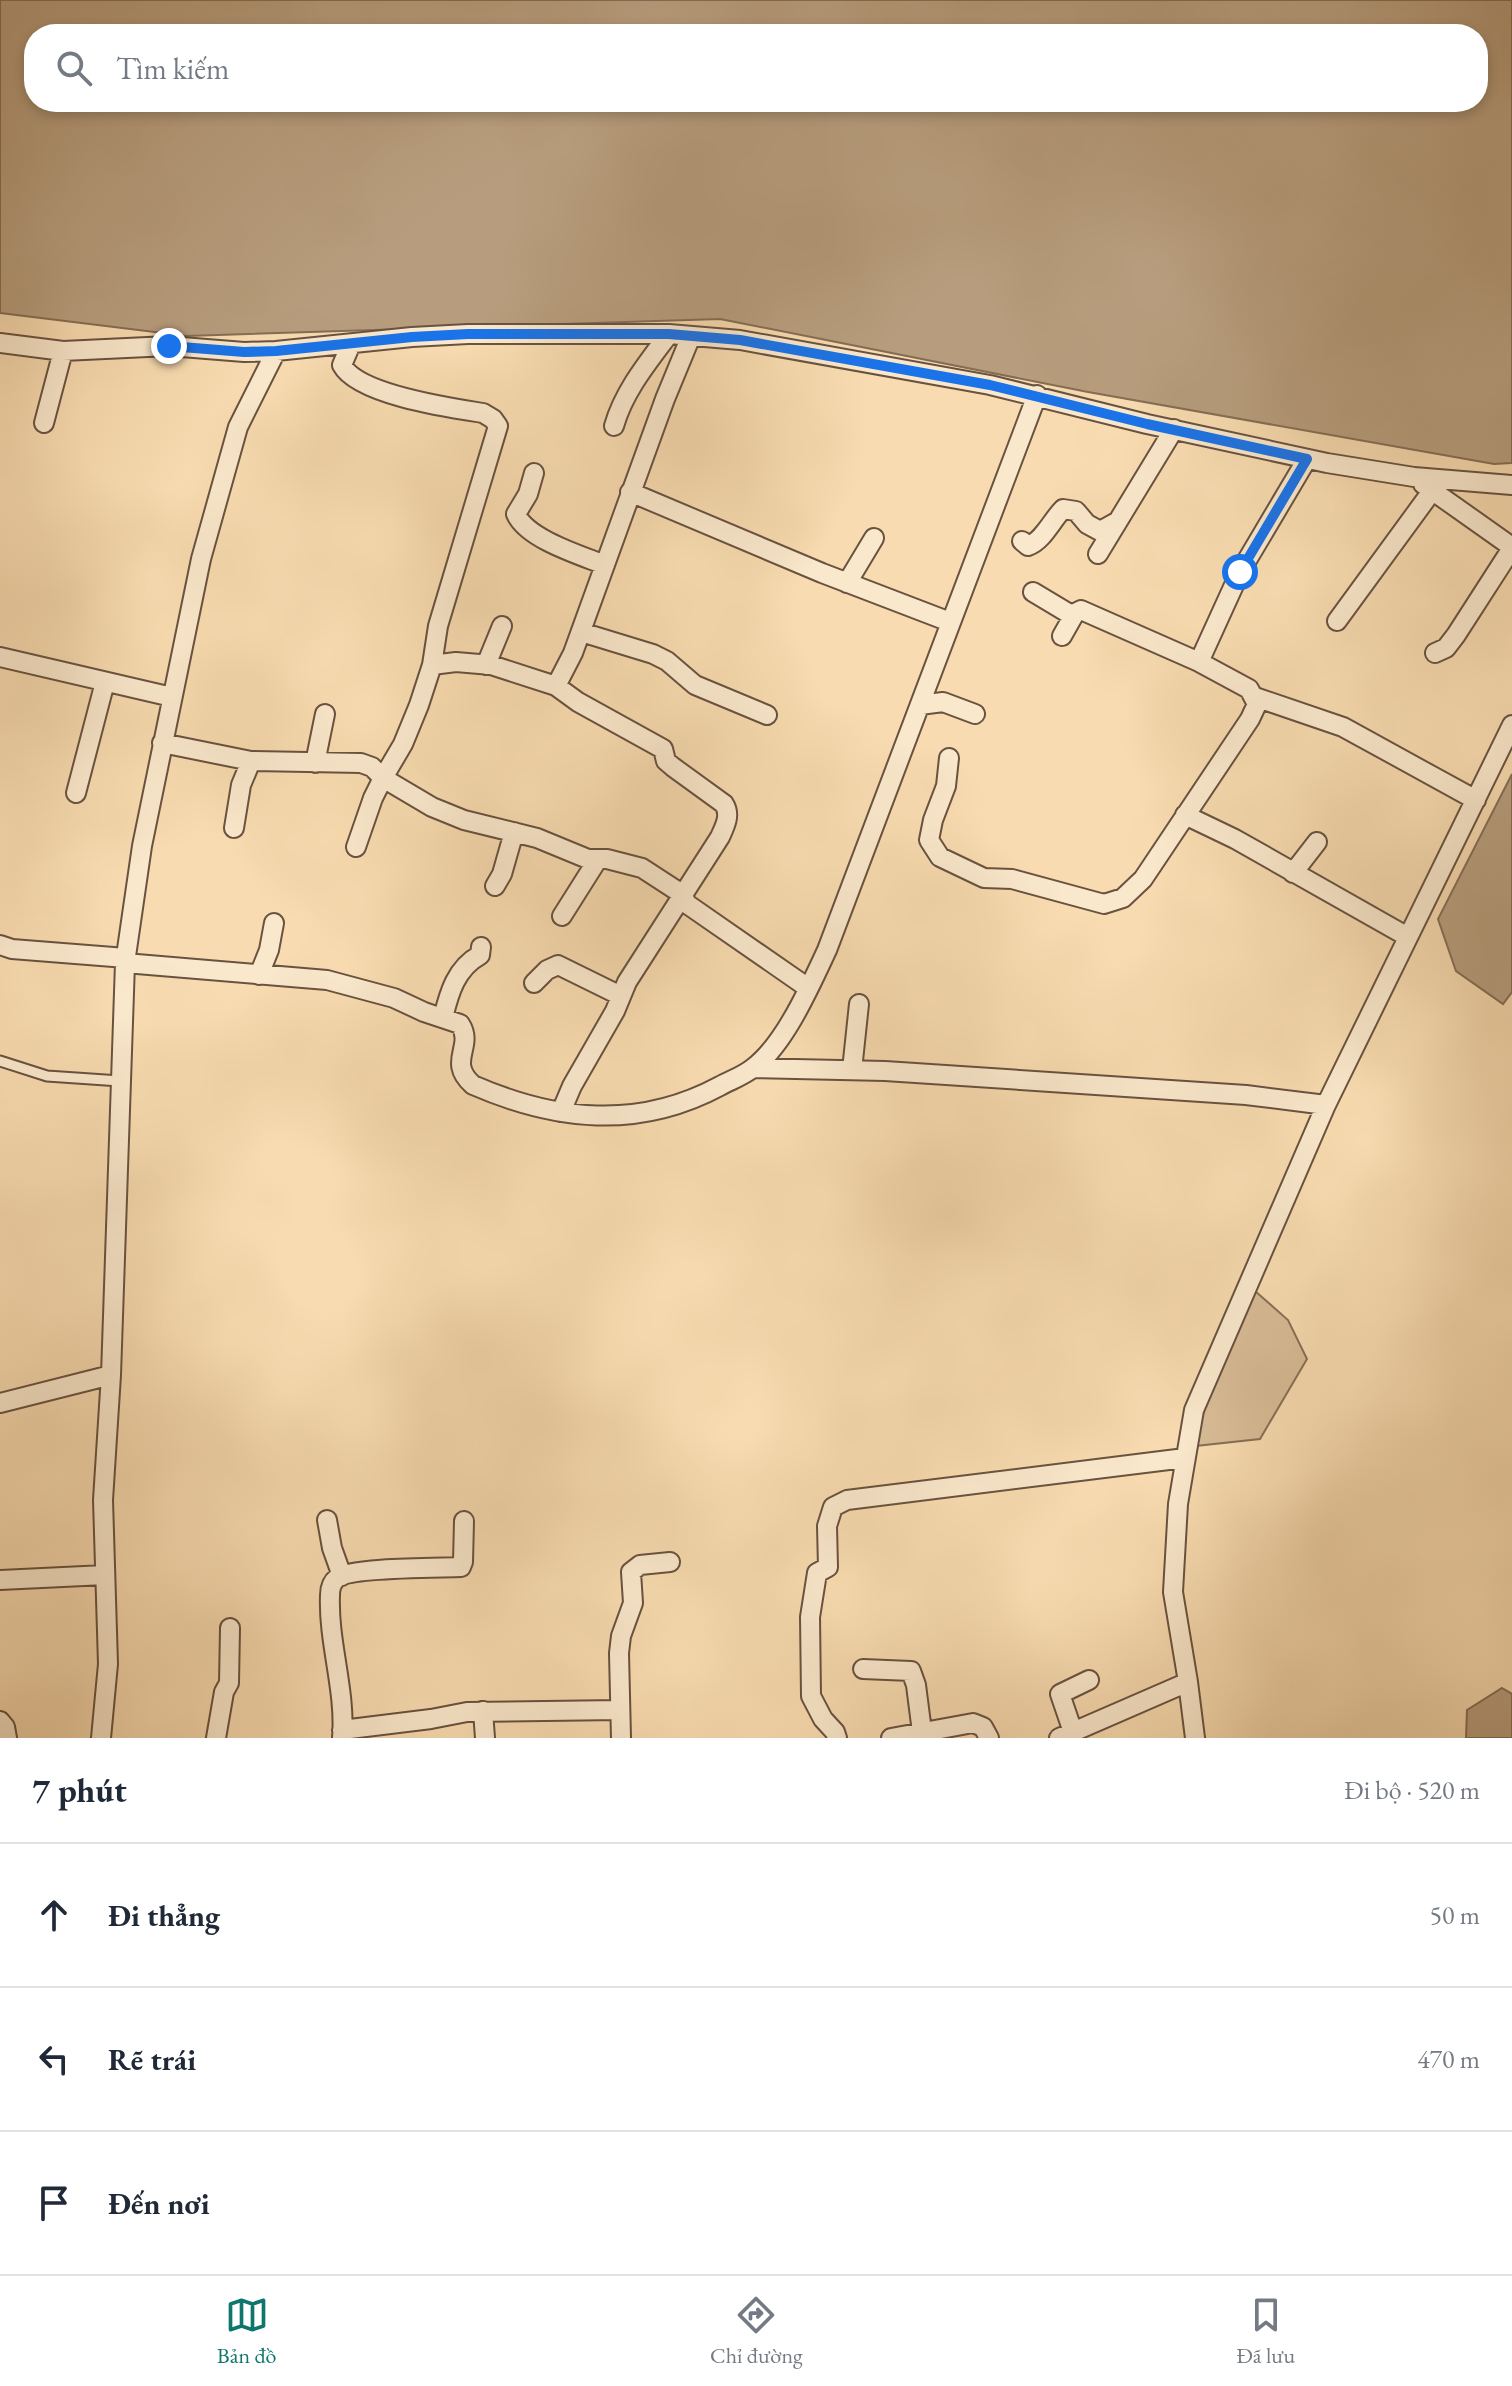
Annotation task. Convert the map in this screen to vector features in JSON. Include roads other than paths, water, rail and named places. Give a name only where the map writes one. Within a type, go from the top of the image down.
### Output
[{"type":"street","points":[[0,343],[63,351],[169,346],[244,352],[468,334],[669,334],[740,340],[1037,395],[1307,459],[1414,477],[1512,485]]},
{"type":"street","points":[[614,426],[641,372],[669,334]]},
{"type":"street","points":[[556,686],[573,653],[630,492],[691,336]]},
{"type":"street","points":[[351,344],[342,365],[352,376],[399,397],[483,413],[498,426],[438,626],[432,665],[415,719],[373,798],[356,847]]},
{"type":"street","points":[[44,423],[63,351]]},
{"type":"street","points":[[101,1738],[108,1664],[103,1500],[111,1375],[125,961],[142,846],[201,559],[238,427],[276,351]]},
{"type":"street","points":[[0,945],[12,949],[327,980],[357,987],[460,1024],[464,1042],[460,1068],[473,1085],[561,1112],[621,1116],[671,1107],[704,1094],[753,1068],[782,1034],[810,986],[827,950],[1037,395]]},
{"type":"street","points":[[1098,554],[1174,429]]},
{"type":"street","points":[[1199,662],[1240,572],[1307,459]]},
{"type":"street","points":[[534,473],[528,494],[516,514],[519,520],[552,545],[605,565]]},
{"type":"street","points":[[1414,477],[1512,548],[1456,635],[1446,648],[1435,653]]},
{"type":"street","points":[[1337,621],[1432,491]]},
{"type":"street","points":[[630,492],[847,583],[950,622]]},
{"type":"street","points":[[1022,541],[1028,546],[1035,544],[1063,509],[1076,511],[1087,524],[1100,531],[1118,521]]},
{"type":"street","points":[[847,583],[874,538]]},
{"type":"street","points":[[1033,592],[1073,616]]},
{"type":"street","points":[[949,758],[946,786],[929,840],[940,857],[984,878],[1012,879],[1104,904],[1123,898],[1143,879],[1250,719],[1257,704],[1255,697],[1249,689],[1199,662],[1081,610],[1073,616],[1062,636]]},
{"type":"street","points":[[486,665],[502,626]]},
{"type":"street","points":[[581,632],[653,654],[667,661],[695,685],[767,715]]},
{"type":"street","points":[[1,659],[172,697]]},
{"type":"street","points":[[432,665],[456,662],[486,665],[556,686],[571,699],[663,749],[666,761],[726,807],[727,820],[720,837],[627,982],[615,1011],[572,1086],[561,1112]]},
{"type":"street","points":[[76,793],[105,682]]},
{"type":"street","points":[[1255,697],[1343,727],[1476,800]]},
{"type":"street","points":[[920,705],[943,702],[975,714]]},
{"type":"street","points":[[315,763],[325,714]]},
{"type":"street","points":[[1195,1738],[1173,1592],[1178,1504],[1194,1410],[1326,1105],[1512,725]]},
{"type":"street","points":[[162,743],[251,761],[361,763],[442,812],[545,841],[583,858],[610,860],[642,868],[682,894],[687,904],[780,969],[810,986]]},
{"type":"street","points":[[234,828],[241,785],[251,761]]},
{"type":"street","points":[[1185,815],[1235,839],[1408,937]]},
{"type":"street","points":[[495,886],[502,874],[514,832]]},
{"type":"street","points":[[1293,873],[1317,842]]},
{"type":"street","points":[[562,916],[598,859]]},
{"type":"street","points":[[259,975],[269,950],[274,923]]},
{"type":"street","points":[[443,1018],[460,971],[480,955],[481,947]]},
{"type":"street","points":[[534,983],[547,970],[558,965],[621,996]]},
{"type":"street","points":[[852,1070],[859,1004]]},
{"type":"street","points":[[753,1068],[852,1070],[1246,1095],[1326,1105]]},
{"type":"street","points":[[0,1403],[111,1375]]},
{"type":"street","points":[[837,1738],[814,1704],[810,1688],[811,1609],[817,1573],[828,1567],[827,1526],[833,1507],[847,1500],[1185,1458]]},
{"type":"street","points":[[327,1520],[332,1548],[342,1576]]},
{"type":"street","points":[[464,1521],[461,1567],[382,1570],[342,1576],[334,1583],[330,1594],[342,1734],[467,1712],[619,1710]]},
{"type":"street","points":[[621,1738],[620,1644],[633,1607],[631,1572],[640,1565],[670,1562]]},
{"type":"street","points":[[0,1580],[105,1575]]},
{"type":"street","points":[[216,1738],[224,1692],[229,1683],[230,1628]]},
{"type":"street","points":[[863,1669],[911,1671],[916,1685],[922,1732]]},
{"type":"street","points":[[1089,1680],[1060,1694],[1066,1735],[1188,1682]]},
{"type":"street","points":[[483,1711],[485,1738]]},
{"type":"street","points":[[0,1721],[7,1738]]},
{"type":"street","points":[[891,1738],[975,1723],[983,1727],[989,1738]]},
{"type":"lane","points":[[0,1061],[47,1076],[120,1081]]}]
